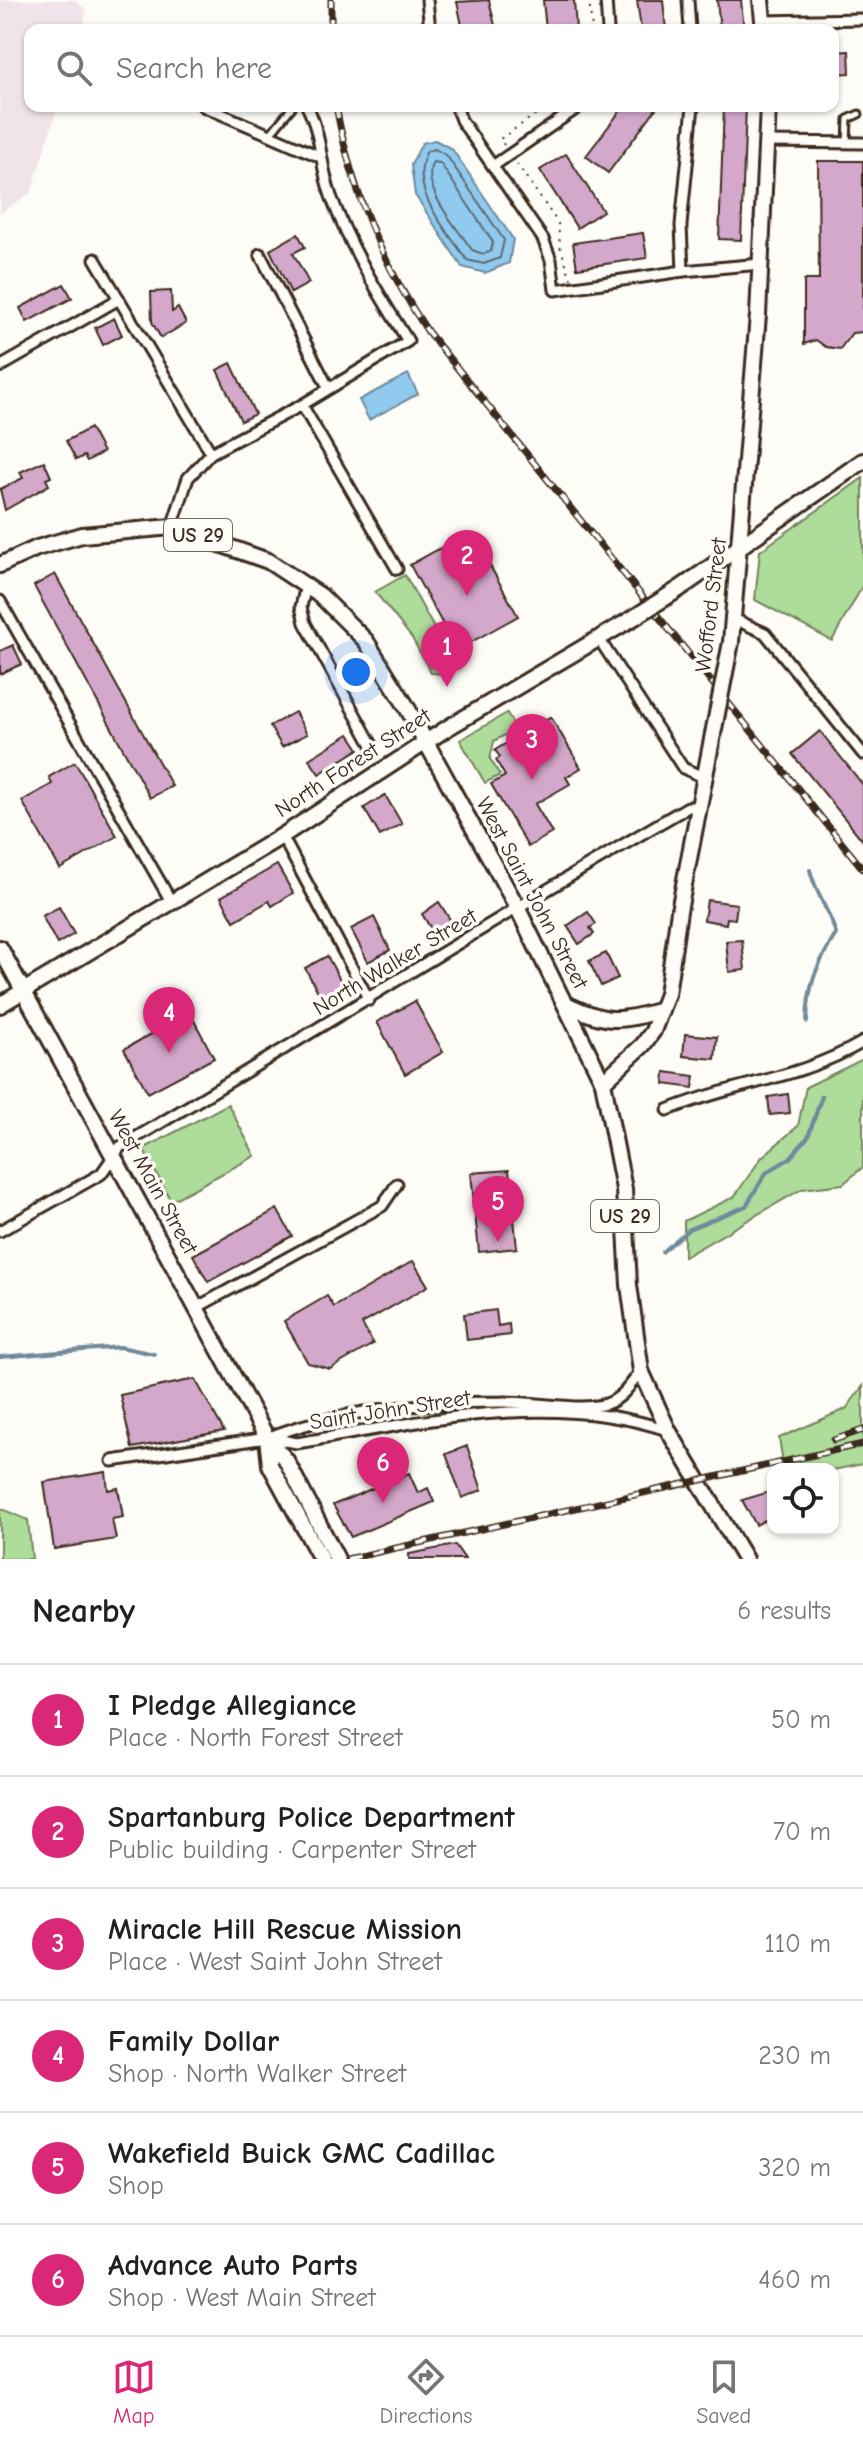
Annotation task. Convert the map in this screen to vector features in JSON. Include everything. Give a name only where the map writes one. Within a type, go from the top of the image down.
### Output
[{"type":"street","points":[[427,0],[429,24]]},
{"type":"street","points":[[606,0],[608,24]]},
{"type":"street","points":[[688,0],[690,24]]},
{"type":"street","points":[[761,0],[764,24]]},
{"type":"street","points":[[792,24],[863,19]]},
{"type":"street","points":[[217,112],[321,157]]},
{"type":"street","points":[[172,527],[188,478],[211,453],[302,405],[408,341],[337,209],[321,157],[318,131],[310,112]]},
{"type":"street","points":[[460,112],[543,239],[551,260],[555,290],[683,271],[761,264]]},
{"type":"street","points":[[493,166],[572,112]]},
{"type":"street","points":[[683,271],[681,225],[692,112]]},
{"type":"street","name":"Wofford Street","points":[[603,1082],[643,1045],[667,994],[679,911],[731,642],[741,549],[761,264],[768,112]]},
{"type":"street","points":[[766,142],[863,143]]},
{"type":"street","points":[[260,254],[328,387]]},
{"type":"street","points":[[95,259],[211,453]]},
{"type":"street","points":[[0,367],[119,299]]},
{"type":"street","points":[[302,405],[397,569]]},
{"type":"street","name":"North Forest Street","points":[[0,1005],[282,836],[425,743],[630,620],[741,549],[863,461]]},
{"type":"street","name":"West Saint John Street","points":[[0,565],[37,548],[82,535],[172,527],[268,561],[306,585],[366,641],[517,907],[603,1082],[624,1189],[629,1285],[641,1371],[668,1430],[745,1559]]},
{"type":"street","points":[[306,585],[301,607],[305,623],[372,745]]},
{"type":"street","points":[[0,601],[172,903]]},
{"type":"street","points":[[734,619],[765,633],[863,754]]},
{"type":"street","points":[[599,639],[683,768],[705,778]]},
{"type":"street","name":"North Walker Street","points":[[0,1231],[101,1174],[112,1155],[517,907],[688,807],[699,807]]},
{"type":"street","points":[[282,836],[369,1000]]},
{"type":"street","name":"West Main Street","points":[[0,948],[267,1438],[286,1460],[337,1559]]},
{"type":"street","points":[[566,1003],[597,1019],[630,1019],[661,1010]]},
{"type":"street","points":[[668,1110],[696,1099],[804,1071],[863,1042]]},
{"type":"street","points":[[196,1308],[382,1206],[397,1184]]},
{"type":"street","name":"Saint John Street","points":[[267,1438],[290,1429],[397,1408],[491,1402],[607,1404],[626,1391],[641,1371]]},
{"type":"street","name":"Saint John Street","points":[[267,1438],[297,1443],[461,1416],[535,1412],[642,1422],[668,1430]]},
{"type":"street","points":[[112,1461],[267,1438]]},
{"type":"street","name":"West Main Street","points":[[267,1438],[270,1465],[321,1559]]},
{"type":"lane","points":[[269,135],[288,112]]},
{"type":"lane","points":[[846,144],[848,119],[859,114]]},
{"type":"path","points":[[589,0],[591,24]]},
{"type":"path","points":[[539,112],[500,139],[558,223],[560,246],[573,287]]},
{"type":"shaded area","points":[[0,0],[75,0],[87,11],[84,24],[24,24],[24,112],[56,112],[31,193],[0,213]]},
{"type":"green space","points":[[863,478],[863,585],[832,641],[755,600],[760,551]]},
{"type":"green space","points":[[405,575],[448,654],[445,674],[431,673],[412,638],[375,592]]},
{"type":"green space","points":[[507,713],[516,729],[494,741],[490,759],[500,775],[485,783],[460,740]]},
{"type":"green space","points":[[863,1059],[863,1167],[843,1184],[802,1189],[684,1257],[684,1221],[734,1197],[762,1157],[798,1126],[806,1087]]},
{"type":"green space","points":[[228,1104],[255,1156],[171,1201],[143,1149]]},
{"type":"green space","points":[[863,1386],[863,1464],[839,1469],[839,1463],[783,1463],[779,1438],[846,1409]]},
{"type":"green space","points":[[0,1508],[28,1520],[32,1559],[0,1559]]},
{"type":"water","points":[[435,140],[452,149],[513,239],[509,263],[485,273],[462,267],[415,195],[411,165],[422,143]]},
{"type":"water","points":[[408,374],[418,394],[369,420],[359,400]]},
{"type":"building","points":[[489,0],[495,24],[462,24],[457,2]]},
{"type":"building","points":[[543,0],[574,0],[576,24],[545,24]]},
{"type":"building","points":[[637,0],[663,0],[665,24],[640,24]]},
{"type":"building","points":[[717,0],[741,0],[743,24],[719,24]]},
{"type":"building","points":[[849,51],[850,73],[839,74],[839,52]]},
{"type":"building","points":[[619,112],[654,112],[608,173],[586,156]]},
{"type":"building","points":[[724,112],[746,112],[741,240],[719,239]]},
{"type":"building","points":[[566,154],[603,211],[577,228],[540,170]]},
{"type":"building","points":[[818,161],[863,161],[863,332],[852,333],[840,349],[826,347],[816,340],[804,344],[804,280],[819,280]]},
{"type":"building","points":[[643,233],[647,258],[577,268],[573,243]]},
{"type":"building","points":[[298,234],[305,247],[293,253],[309,283],[291,293],[270,250]]},
{"type":"building","points":[[64,284],[72,298],[27,322],[20,308]]},
{"type":"building","points":[[171,291],[172,312],[178,308],[186,323],[161,338],[152,322],[151,292]]},
{"type":"building","points":[[114,318],[122,335],[103,345],[95,328]]},
{"type":"building","points":[[231,363],[255,414],[241,421],[217,370]]},
{"type":"building","points":[[90,428],[103,452],[87,461],[84,456],[76,460],[66,441]]},
{"type":"building","points":[[44,461],[51,477],[46,479],[49,485],[5,510],[0,489],[23,478],[20,472]]},
{"type":"building","points":[[462,536],[472,553],[480,548],[518,616],[457,650],[410,565]]},
{"type":"building","points":[[55,574],[172,786],[150,798],[34,586]]},
{"type":"building","points":[[13,645],[22,664],[0,674],[0,651]]},
{"type":"building","points":[[295,712],[307,734],[282,747],[270,726]]},
{"type":"building","points":[[551,717],[581,768],[566,777],[570,784],[535,804],[552,833],[528,847],[491,784],[505,776],[496,760],[500,757],[495,750],[512,740],[515,744],[540,730],[538,725]]},
{"type":"building","points":[[820,731],[863,785],[863,841],[792,754]]},
{"type":"building","points":[[349,734],[359,749],[319,774],[309,759]]},
{"type":"building","points":[[75,762],[117,836],[60,869],[22,801],[52,784],[49,777]]},
{"type":"building","points":[[385,795],[402,824],[380,836],[364,808]]},
{"type":"building","points":[[277,865],[293,893],[272,906],[269,901],[234,921],[221,897]]},
{"type":"building","points":[[707,900],[737,904],[735,919],[727,918],[726,924],[704,920]]},
{"type":"building","points":[[439,902],[454,926],[436,937],[422,914]]},
{"type":"building","points":[[59,907],[74,934],[57,944],[42,916]]},
{"type":"building","points":[[588,912],[596,924],[590,928],[594,934],[579,944],[567,926]]},
{"type":"building","points":[[374,917],[390,950],[368,962],[351,929]]},
{"type":"building","points":[[742,940],[745,970],[729,972],[726,941]]},
{"type":"building","points":[[606,953],[618,978],[601,986],[589,961]]},
{"type":"building","points":[[327,956],[344,987],[322,999],[305,968]]},
{"type":"building","points":[[415,1001],[443,1052],[405,1074],[377,1022]]},
{"type":"building","points":[[190,1013],[214,1058],[148,1093],[124,1049]]},
{"type":"building","points":[[685,1034],[717,1037],[715,1059],[683,1056]]},
{"type":"building","points":[[665,1072],[695,1076],[693,1088],[664,1084]]},
{"type":"building","points":[[788,1094],[790,1113],[770,1115],[768,1097]]},
{"type":"building","points":[[509,1170],[517,1248],[479,1252],[471,1173]]},
{"type":"building","points":[[277,1209],[292,1236],[208,1282],[193,1255]]},
{"type":"building","points":[[413,1261],[428,1286],[362,1324],[373,1344],[330,1369],[308,1363],[284,1321],[327,1296],[334,1307]]},
{"type":"building","points":[[496,1310],[498,1326],[509,1324],[510,1335],[467,1340],[464,1314]]},
{"type":"building","points":[[195,1379],[224,1431],[132,1448],[120,1395]]},
{"type":"building","points":[[467,1446],[482,1490],[462,1498],[446,1454]]},
{"type":"building","points":[[106,1472],[108,1490],[118,1488],[123,1517],[112,1519],[116,1539],[54,1549],[44,1482]]},
{"type":"building","points":[[409,1473],[418,1493],[428,1488],[434,1502],[351,1537],[333,1505]]},
{"type":"building","points":[[767,1493],[767,1519],[756,1525],[742,1500]]},
{"type":"building","points":[[455,1545],[465,1559],[409,1559],[409,1554]]},
{"type":"waterway","points":[[807,1022],[814,976],[836,934],[810,870]]},
{"type":"waterway","points":[[662,1252],[689,1229],[746,1206],[766,1173],[790,1158],[808,1137],[822,1096]]},
{"type":"waterway","points":[[0,1357],[120,1347],[154,1354]]},
{"type":"railway","points":[[331,0],[331,24]]},
{"type":"railway","points":[[337,112],[350,166],[370,224],[396,279],[428,332],[863,869]]},
{"type":"railway","points":[[834,1440],[863,1430]]},
{"type":"railway","points":[[347,1559],[863,1444]]},
{"type":"place","name":"Spartanburg Police Department","points":[[467,596]]},
{"type":"place","name":"I Pledge Allegiance","points":[[447,687]]},
{"type":"place","name":"Miracle Hill Rescue Mission","points":[[532,780]]},
{"type":"place","name":"Family Dollar","points":[[169,1053]]},
{"type":"place","name":"Wakefield Buick GMC Cadillac","points":[[498,1242]]},
{"type":"place","name":"Advance Auto Parts","points":[[383,1503]]}]
